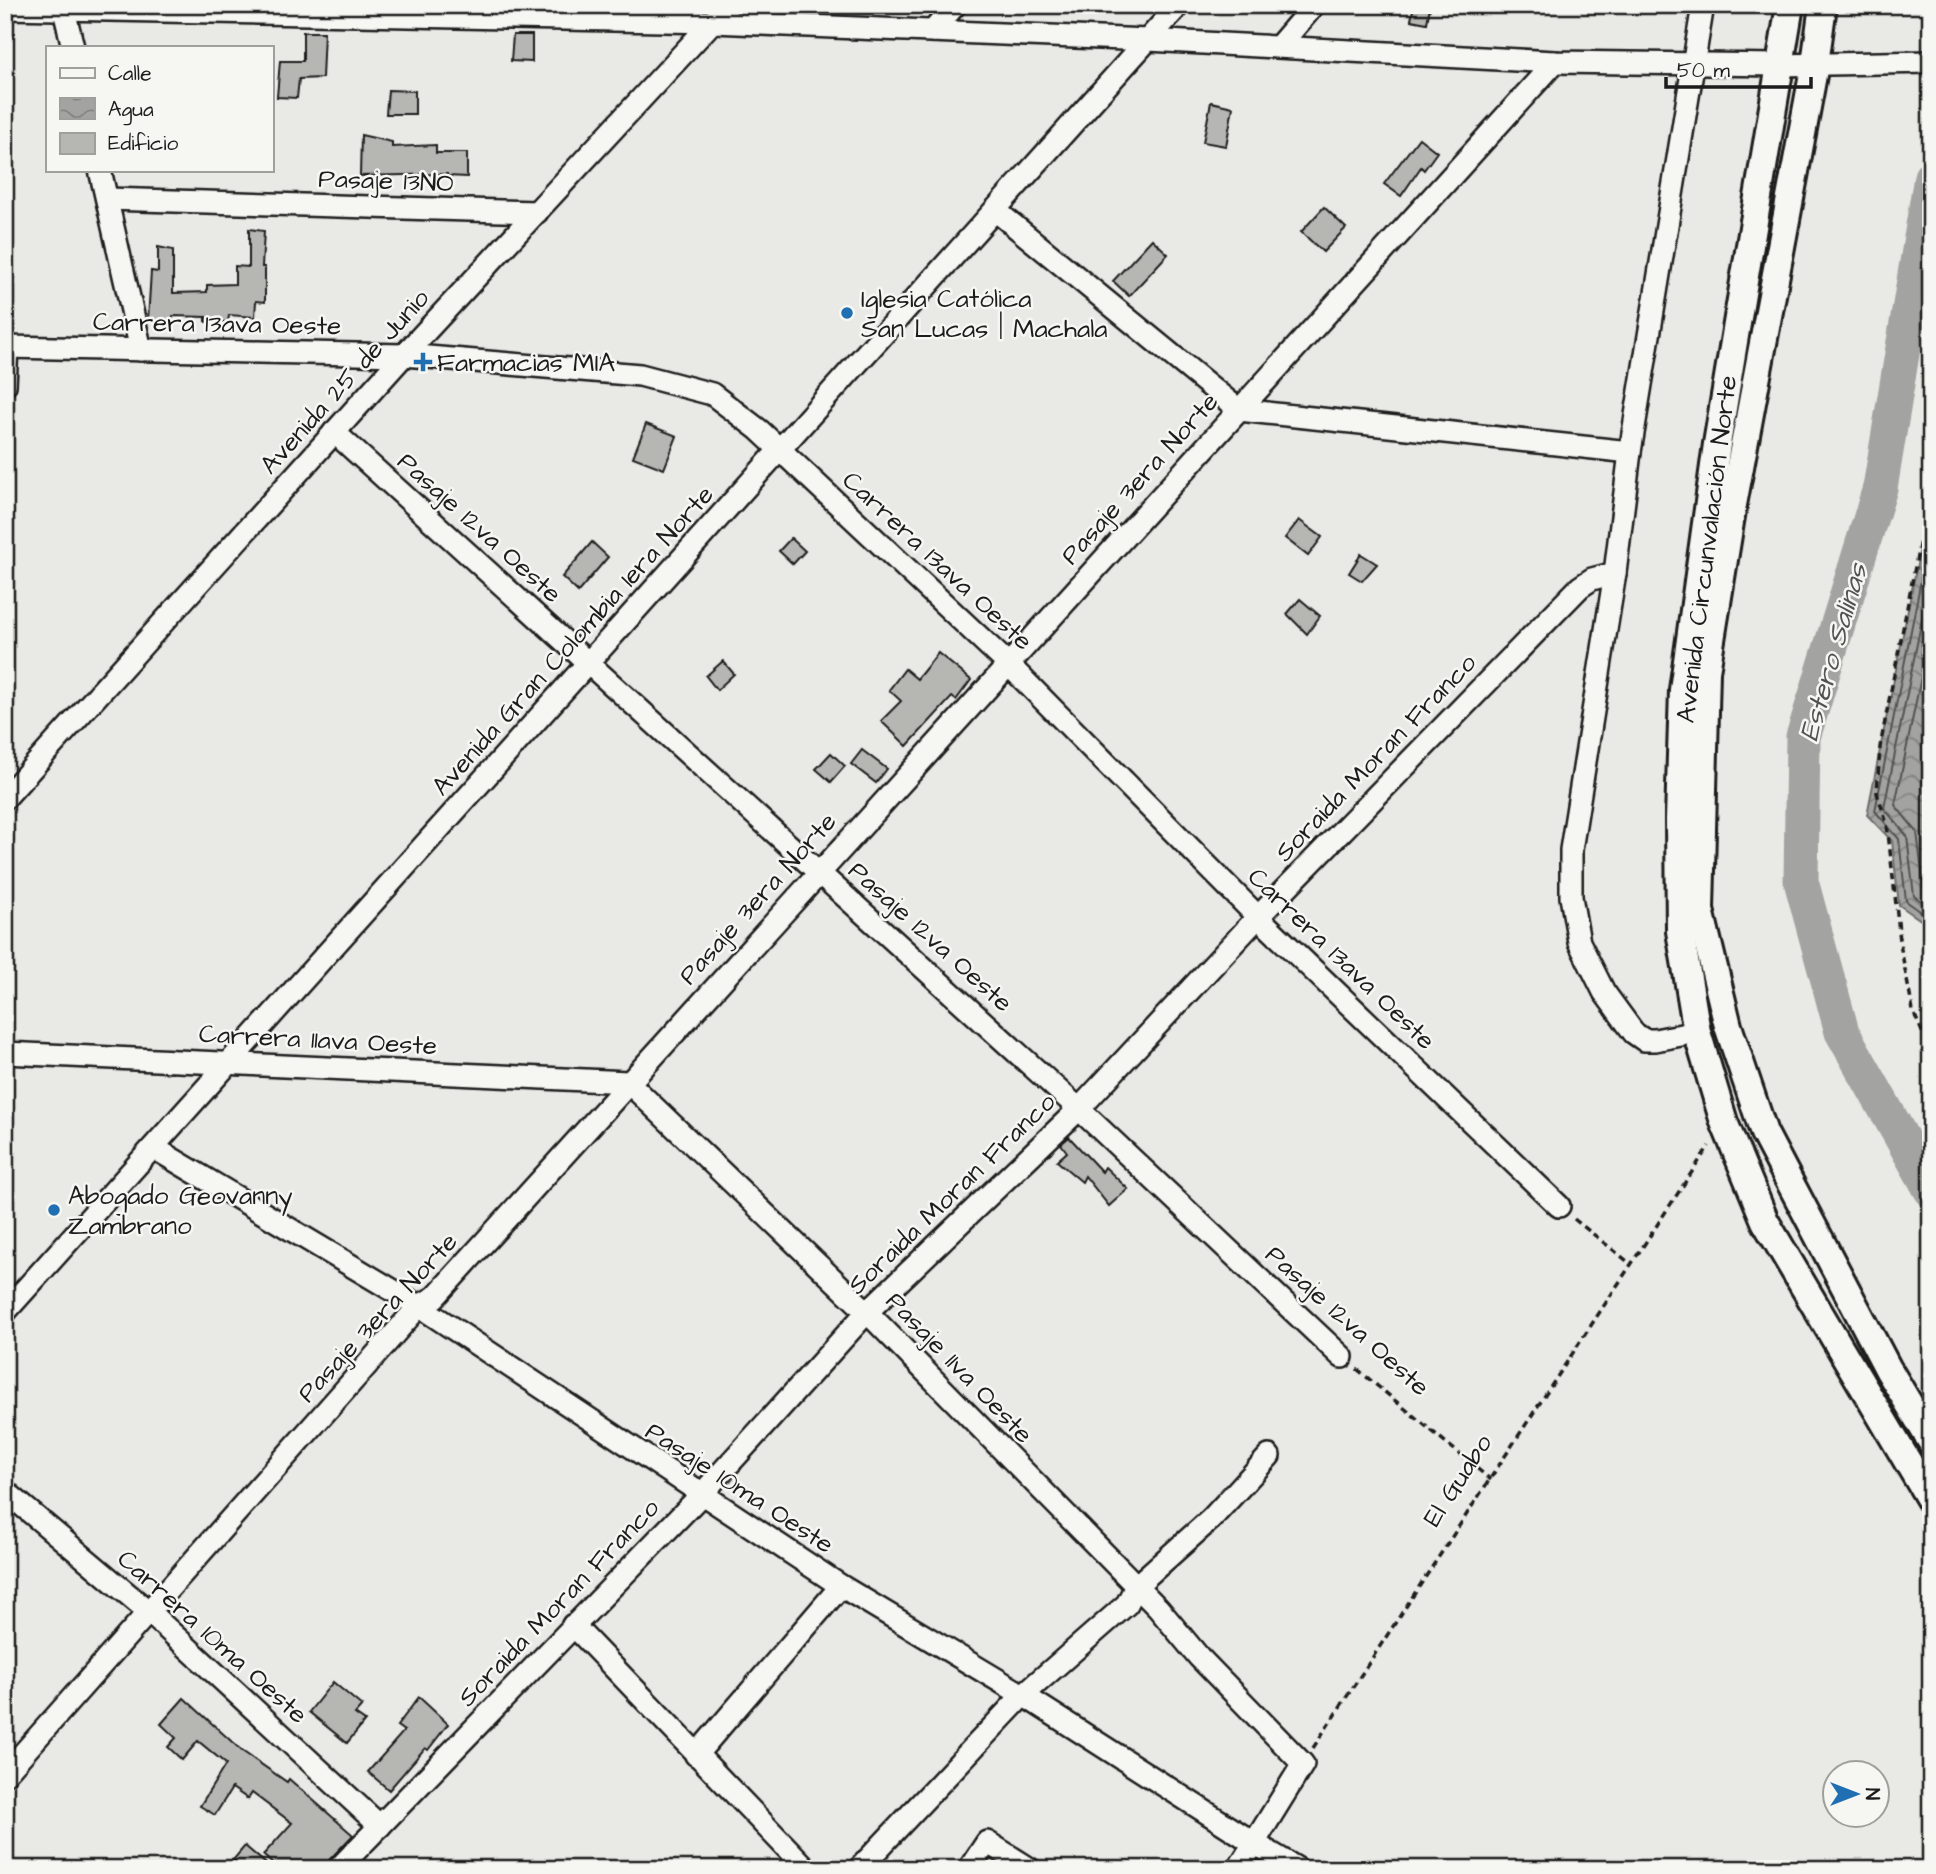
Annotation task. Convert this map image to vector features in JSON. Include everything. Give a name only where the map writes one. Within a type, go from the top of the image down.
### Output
[{"type":"main road","name":"Avenida Circunvalación Norte","points":[[1790,5],[1717,444],[1708,586],[1700,910],[1728,1026],[1764,1133],[1888,1368],[1931,1441]]},
{"type":"main road","name":"Avenida Circunvalación Norte","points":[[1823,5],[1815,64],[1732,510],[1708,586],[1683,690],[1679,820],[1680,931],[1697,1031],[1724,1122],[1765,1221],[1931,1501]]},
{"type":"main road","points":[[1735,1149],[1764,1133]]},
{"type":"street","name":"Avenida 25 de Junio","points":[[5,798],[404,355],[728,5]]},
{"type":"street","points":[[933,31],[955,5]]},
{"type":"street","name":"Avenida Gran Colombia 1era Norte","points":[[5,1312],[1179,5]]},
{"type":"street","points":[[1278,47],[1314,5]]},
{"type":"street","points":[[1697,1031],[1644,1040],[1634,1034],[1604,992],[1579,942],[1571,897],[1571,850],[1615,573],[1630,452],[1703,5]]},
{"type":"street","points":[[5,8],[389,11],[713,22],[1148,40],[1555,62],[1779,65],[1931,62]]},
{"type":"street","points":[[64,10],[73,46]]},
{"type":"street","name":"Pasaje 3era Norte","points":[[5,1774],[419,1306],[435,1297],[1555,62]]},
{"type":"street","points":[[100,172],[141,350]]},
{"type":"street","name":"Pasaje 13NO","points":[[107,199],[537,212]]},
{"type":"street","points":[[995,210],[1239,410],[1630,452]]},
{"type":"street","points":[[5,386],[6,347]]},
{"type":"street","name":"Carrera 13ava Oeste","points":[[6,347],[404,355],[640,375],[712,394],[781,450],[1008,664],[1258,917],[1559,1206]]},
{"type":"street","name":"Pasaje 12va Oeste","points":[[334,432],[1079,1109],[1342,1357]]},
{"type":"street","name":"Soraida Moran Franco","points":[[338,1869],[701,1495],[867,1312],[1079,1109],[1258,917],[1580,587],[1592,579],[1615,573]]},
{"type":"street","name":"Carrera 11ava Oeste","points":[[5,1053],[628,1082]]},
{"type":"street","name":"Pasaje 11va Oeste","points":[[628,1082],[867,1312],[1158,1608],[1199,1657],[1303,1764]]},
{"type":"street","name":"Pasaje 10ma Oeste","points":[[155,1148],[419,1306],[841,1586],[1023,1695],[1298,1869]]},
{"type":"street","points":[[859,1869],[1023,1695],[1127,1604],[1136,1586],[1211,1519],[1269,1456]]},
{"type":"street","name":"Carrera 10ma Oeste","points":[[5,1491],[149,1612],[380,1826]]},
{"type":"street","points":[[696,1755],[841,1586]]},
{"type":"street","points":[[573,1625],[807,1869]]},
{"type":"street","points":[[1238,1869],[1303,1764]]},
{"type":"street","points":[[969,1869],[987,1842],[1031,1869]]},
{"type":"path","points":[[1931,484],[1880,747],[1877,793],[1887,824],[1901,949],[1913,1011],[1931,1052]]},
{"type":"path","name":"El Guabo","points":[[1303,1764],[1724,1122]]},
{"type":"path","points":[[1559,1206],[1632,1264]]},
{"type":"path","name":"Pasaje 12va Oeste","points":[[1342,1357],[1491,1480]]},
{"type":"water","points":[[1931,494],[1931,927],[1899,905],[1892,841],[1867,815]]},
{"type":"building","points":[[1414,5],[1430,7],[1427,23],[1411,20]]},
{"type":"building","points":[[303,32],[324,32],[322,78],[299,79],[297,98],[277,97],[280,61],[303,61]]},
{"type":"building","points":[[513,35],[532,35],[532,62],[511,61]]},
{"type":"building","points":[[388,90],[415,91],[415,114],[386,114]]},
{"type":"building","points":[[1211,102],[1233,107],[1226,146],[1203,142]]},
{"type":"building","points":[[361,135],[392,142],[392,147],[436,145],[436,153],[467,153],[467,177],[447,174],[360,176]]},
{"type":"building","points":[[1419,138],[1437,152],[1424,170],[1421,167],[1401,196],[1384,184]]},
{"type":"building","points":[[1324,207],[1346,228],[1323,252],[1301,232]]},
{"type":"building","points":[[249,229],[264,231],[262,267],[265,267],[265,302],[256,301],[255,317],[229,315],[228,322],[206,322],[206,317],[173,316],[172,320],[148,320],[151,271],[158,272],[158,247],[173,250],[173,293],[207,292],[207,285],[235,284],[235,266],[249,267]]},
{"type":"building","points":[[1152,239],[1168,254],[1129,296],[1113,281]]},
{"type":"building","points":[[646,424],[677,436],[664,469],[633,457]]},
{"type":"building","points":[[1299,520],[1322,537],[1308,556],[1285,538]]},
{"type":"building","points":[[791,538],[805,551],[793,564],[779,551]]},
{"type":"building","points":[[592,542],[608,557],[578,592],[562,577]]},
{"type":"building","points":[[1361,554],[1377,564],[1362,581],[1349,573]]},
{"type":"building","points":[[1300,599],[1320,616],[1307,634],[1287,614]]},
{"type":"building","points":[[938,653],[971,680],[956,700],[952,697],[907,746],[881,721],[901,701],[889,690],[905,669],[917,679]]},
{"type":"building","points":[[723,661],[734,674],[717,690],[706,676]]},
{"type":"building","points":[[862,750],[887,769],[876,783],[851,764]]},
{"type":"building","points":[[831,753],[845,766],[831,782],[816,769]]},
{"type":"building","points":[[1069,1137],[1102,1172],[1105,1167],[1128,1189],[1109,1206],[1085,1176],[1082,1182],[1057,1161],[1067,1152],[1061,1144]]},
{"type":"building","points":[[333,1682],[362,1706],[355,1714],[365,1721],[347,1743],[309,1712]]},
{"type":"building","points":[[419,1697],[448,1724],[428,1750],[425,1748],[389,1790],[368,1772],[404,1731],[397,1726]]},
{"type":"building","points":[[184,1698],[242,1751],[287,1782],[289,1779],[353,1835],[329,1860],[325,1869],[278,1869],[263,1855],[292,1823],[252,1793],[248,1799],[232,1788],[215,1815],[200,1806],[226,1764],[198,1741],[182,1760],[168,1747],[176,1738],[161,1724]]},
{"type":"building","points":[[245,1846],[272,1869],[244,1869],[233,1860]]},
{"type":"waterway","name":"Estero Salinas","points":[[1931,177],[1880,488],[1803,737],[1801,881],[1842,1032],[1931,1190]]},
{"type":"place","name":"Iglesia Católica San Lucas | Machala","points":[[847,313]]},
{"type":"place","name":"Farmacias MIA","points":[[423,362]]},
{"type":"place","name":"Abogado Geovanny Zambrano","points":[[54,1210]]}]
